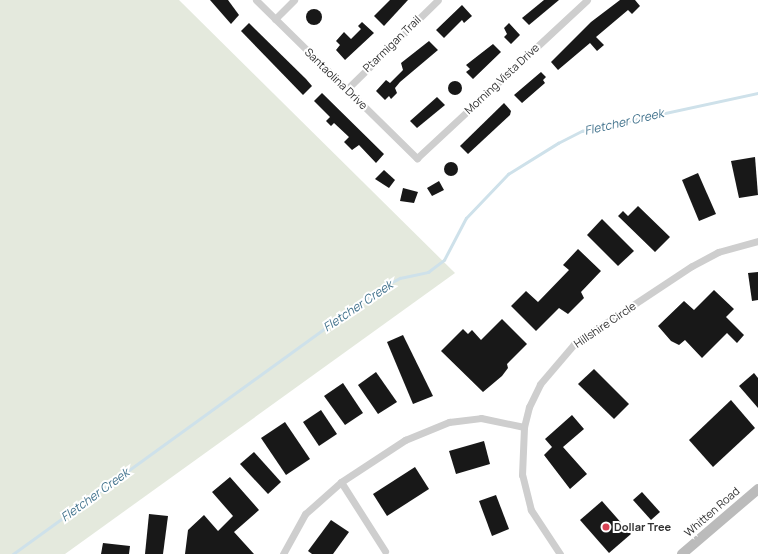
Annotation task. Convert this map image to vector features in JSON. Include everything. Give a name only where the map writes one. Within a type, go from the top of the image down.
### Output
[{"type":"main road","name":"Whitten Road","points":[[682,554],[758,489]]},
{"type":"street","name":"Santaolina Drive","points":[[256,0],[417,158]]},
{"type":"street","points":[[275,19],[294,0]]},
{"type":"street","name":"Ptarmigan Trail","points":[[346,89],[438,0]]},
{"type":"street","name":"Morning Vista Drive","points":[[417,158],[587,0]]},
{"type":"street","name":"Hillshire Circle","points":[[560,554],[540,527],[525,492],[521,457],[524,427],[529,406],[540,384],[574,344],[692,266],[718,252],[758,241]]},
{"type":"street","points":[[283,554],[305,514],[341,482],[405,440],[449,422],[480,418],[524,427]]},
{"type":"street","points":[[341,482],[385,551]]},
{"type":"shaded area","points":[[0,0],[179,0],[455,273],[65,554],[0,554]]},
{"type":"building","points":[[210,0],[228,0],[239,15],[231,24]]},
{"type":"building","points":[[390,0],[408,0],[384,26],[374,16]]},
{"type":"building","points":[[544,0],[559,0],[529,25],[522,18]]},
{"type":"building","points":[[620,0],[635,0],[640,6],[632,14],[628,10],[596,37],[604,45],[597,51],[590,43],[558,70],[551,62],[591,22]]},
{"type":"building","points":[[462,5],[472,16],[464,23],[462,20],[444,38],[436,30]]},
{"type":"building","points":[[314,9],[321,14],[322,17],[317,24],[314,25],[307,20],[306,17],[311,10]]},
{"type":"building","points":[[362,22],[374,33],[345,60],[336,50],[340,45],[336,41],[344,32],[351,39],[361,29],[358,26]]},
{"type":"building","points":[[249,23],[312,86],[303,95],[241,31]]},
{"type":"building","points":[[509,23],[520,35],[511,44],[504,37],[507,34],[504,28]]},
{"type":"building","points":[[429,41],[438,50],[400,82],[395,88],[397,93],[391,99],[389,96],[385,100],[376,91],[386,80],[390,83],[403,70],[401,63]]},
{"type":"building","points":[[493,44],[501,52],[473,79],[466,72],[470,69],[466,65]]},
{"type":"building","points":[[541,72],[546,77],[543,80],[545,83],[522,103],[514,95]]},
{"type":"building","points":[[452,81],[458,81],[462,85],[462,91],[458,95],[452,95],[448,91],[448,85]]},
{"type":"building","points":[[322,93],[384,154],[376,163],[359,145],[352,150],[344,142],[349,137],[334,123],[331,126],[326,121],[330,117],[314,101]]},
{"type":"building","points":[[437,97],[445,105],[417,128],[410,121]]},
{"type":"building","points":[[504,103],[511,111],[510,115],[468,154],[460,146]]},
{"type":"building","points":[[755,157],[758,195],[739,198],[731,161]]},
{"type":"building","points":[[448,162],[454,162],[458,166],[458,172],[454,176],[448,176],[444,172],[444,166]]},
{"type":"building","points":[[384,170],[395,180],[389,188],[375,179]]},
{"type":"building","points":[[698,173],[716,214],[699,221],[682,180]]},
{"type":"building","points":[[439,181],[444,190],[432,196],[427,188]]},
{"type":"building","points":[[403,188],[418,192],[414,203],[400,201]]},
{"type":"building","points":[[638,206],[670,237],[655,252],[618,216],[623,211],[628,216]]},
{"type":"building","points":[[602,219],[634,251],[618,266],[587,235]]},
{"type":"building","points":[[578,249],[601,271],[581,292],[584,298],[568,314],[559,308],[536,331],[511,306],[526,291],[538,302],[569,270],[563,265]]},
{"type":"building","points":[[758,272],[758,300],[752,301],[748,273]]},
{"type":"building","points":[[714,290],[734,309],[726,317],[744,335],[737,343],[727,333],[702,358],[685,340],[679,345],[671,341],[658,326],[684,301],[694,310]]},
{"type":"building","points":[[502,319],[527,344],[507,364],[508,368],[502,376],[483,392],[441,351],[463,329],[468,334],[472,330],[481,340]]},
{"type":"building","points":[[403,335],[433,396],[413,404],[387,342]]},
{"type":"building","points":[[594,369],[629,404],[614,419],[578,384]]},
{"type":"building","points":[[376,372],[397,402],[378,414],[358,385]]},
{"type":"building","points":[[754,373],[758,378],[758,408],[739,386]]},
{"type":"building","points":[[343,383],[363,413],[345,425],[324,396]]},
{"type":"building","points":[[731,400],[755,428],[713,467],[689,440]]},
{"type":"building","points":[[321,410],[337,434],[319,446],[303,422]]},
{"type":"building","points":[[572,415],[584,429],[563,447],[587,474],[570,489],[544,455],[552,447],[545,439]]},
{"type":"building","points":[[285,422],[310,459],[286,475],[261,438]]},
{"type":"building","points":[[484,441],[490,464],[456,474],[449,451]]},
{"type":"building","points":[[254,452],[281,482],[268,494],[240,464]]},
{"type":"building","points":[[415,467],[429,489],[387,516],[373,494]]},
{"type":"building","points":[[230,477],[259,510],[234,532],[254,554],[185,554],[188,530],[204,515],[218,531],[233,516],[212,492]]},
{"type":"building","points":[[642,492],[660,512],[651,520],[633,500]]},
{"type":"building","points":[[496,495],[509,529],[492,536],[479,501]]},
{"type":"building","name":"Dollar Tree","points":[[602,501],[631,534],[609,553],[580,520]]},
{"type":"building","points":[[149,514],[168,516],[163,554],[145,554]]},
{"type":"building","points":[[331,520],[349,532],[333,554],[312,554],[308,551]]},
{"type":"building","points":[[103,543],[130,546],[129,554],[101,554]]},
{"type":"waterway","name":"Fletcher Creek","points":[[13,554],[381,288],[400,278],[428,272],[444,260],[466,218],[508,174],[558,143],[582,131],[758,93]]},
{"type":"place","name":"Dollar Tree","points":[[606,527]]}]
